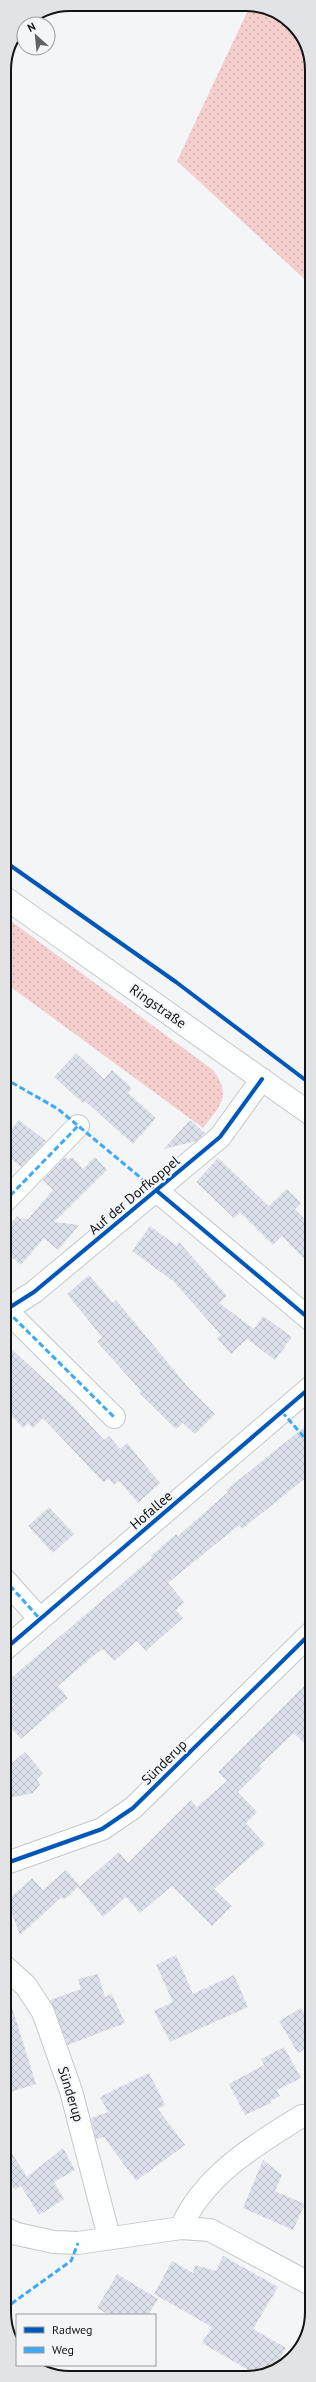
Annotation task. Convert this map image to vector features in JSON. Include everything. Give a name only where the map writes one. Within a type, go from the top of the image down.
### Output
[{"type":"street","name":"Ringstraße","points":[[11,902],[305,1110]]},
{"type":"street","name":"Auf der Dorfkoppel","points":[[11,1307],[34,1292],[157,1192],[220,1137],[262,1079]]},
{"type":"street","points":[[11,1195],[78,1126]]},
{"type":"street","points":[[157,1192],[305,1315]]},
{"type":"street","name":"Auf der Dorfkoppel","points":[[11,1317],[114,1417]]},
{"type":"street","name":"Hofallee","points":[[11,1644],[305,1392]]},
{"type":"street","points":[[11,1587],[40,1619]]},
{"type":"street","name":"Sünderup","points":[[11,1862],[102,1829],[133,1808],[305,1639]]},
{"type":"street","name":"Sünderup","points":[[11,1972],[26,1986],[43,2012],[71,2091],[109,2237]]},
{"type":"street","points":[[181,2228],[188,2209],[231,2163],[255,2144],[302,2116]]},
{"type":"street","points":[[11,2231],[17,2234],[54,2242],[78,2242],[181,2228],[210,2230],[305,2281]]},
{"type":"shaded area","points":[[248,11],[261,13],[279,21],[293,34],[299,44],[305,66],[305,280],[177,161]]},
{"type":"shaded area","points":[[11,921],[213,1070],[222,1087],[222,1101],[203,1128],[11,987]]},
{"type":"building","points":[[76,1053],[104,1079],[112,1070],[132,1088],[128,1093],[156,1118],[133,1144],[85,1101],[83,1103],[54,1077]]},
{"type":"building","points":[[19,1120],[46,1141],[21,1167],[11,1159],[11,1130]]},
{"type":"building","points":[[190,1120],[205,1133],[196,1141],[164,1149]]},
{"type":"building","points":[[65,1157],[68,1160],[72,1157],[83,1169],[95,1157],[107,1170],[54,1222],[79,1225],[58,1250],[44,1238],[21,1265],[11,1257],[11,1223],[17,1216],[25,1222],[21,1218],[28,1219],[53,1190],[43,1180]]},
{"type":"building","points":[[218,1158],[269,1206],[287,1189],[301,1203],[295,1209],[305,1219],[305,1260],[282,1236],[273,1245],[240,1212],[234,1218],[196,1182]]},
{"type":"building","points":[[150,1226],[177,1246],[179,1242],[227,1296],[219,1303],[254,1329],[263,1316],[292,1337],[275,1360],[247,1339],[231,1354],[217,1338],[221,1335],[173,1281],[132,1251]]},
{"type":"building","points":[[89,1275],[113,1303],[116,1300],[188,1387],[215,1414],[195,1434],[183,1423],[176,1429],[139,1393],[141,1391],[97,1342],[102,1337],[67,1294]]},
{"type":"building","points":[[11,1348],[71,1404],[104,1440],[109,1436],[120,1449],[127,1443],[160,1483],[138,1503],[119,1481],[114,1485],[109,1479],[103,1482],[43,1418],[33,1428],[28,1423],[23,1428],[11,1415]]},
{"type":"building","points":[[305,1427],[305,1479],[242,1529],[239,1525],[168,1583],[184,1602],[176,1610],[183,1618],[146,1651],[137,1641],[114,1661],[103,1649],[92,1657],[58,1686],[68,1698],[21,1739],[11,1728],[11,1708],[14,1705],[11,1701],[11,1678],[152,1558],[151,1556],[176,1534],[178,1536],[228,1492],[226,1490]]},
{"type":"building","points":[[49,1507],[74,1534],[53,1553],[28,1526]]},
{"type":"building","points":[[305,1685],[305,1744],[294,1733],[259,1766],[262,1769],[238,1792],[257,1812],[246,1823],[265,1844],[214,1889],[232,1906],[212,1926],[172,1886],[140,1913],[126,1897],[103,1917],[78,1887],[64,1900],[62,1897],[20,1935],[11,1911],[11,1897],[32,1878],[43,1890],[66,1870],[80,1886],[119,1852],[128,1863],[191,1800],[197,1807],[227,1781],[218,1772]]},
{"type":"building","points":[[25,1752],[43,1773],[37,1779],[40,1785],[33,1793],[11,1798],[11,1764]]},
{"type":"building","points":[[176,1955],[193,1994],[234,1975],[248,2007],[170,2042],[154,2011],[173,2002],[156,1965]]},
{"type":"building","points":[[98,1974],[105,1997],[112,1994],[125,2023],[68,2045],[50,2000],[81,1989],[78,1979]]},
{"type":"building","points":[[11,2004],[36,2084],[11,2092]]},
{"type":"building","points":[[301,2008],[305,2015],[305,2049],[298,2053],[279,2021]]},
{"type":"building","points":[[284,2047],[301,2078],[277,2090],[280,2096],[270,2101],[271,2103],[245,2115],[229,2084],[264,2065],[261,2059]]},
{"type":"building","points":[[149,2073],[165,2105],[158,2109],[185,2145],[136,2181],[104,2137],[96,2139],[91,2118],[108,2112],[100,2097]]},
{"type":"building","points":[[63,2148],[75,2170],[54,2182],[64,2199],[39,2215],[21,2186],[15,2190],[11,2184],[11,2152],[27,2177]]},
{"type":"building","points":[[263,2160],[282,2175],[275,2191],[305,2204],[293,2230],[243,2208]]},
{"type":"building","points":[[223,2256],[278,2287],[253,2329],[286,2348],[278,2361],[269,2367],[250,2371],[202,2343],[212,2327],[154,2294],[172,2261],[193,2273],[195,2265],[216,2271]]},
{"type":"building","points":[[117,2274],[158,2299],[149,2314],[107,2314],[97,2308]]},
{"type":"marked path","points":[[11,1082],[58,1109],[159,1193]]},
{"type":"marked path","points":[[11,1195],[78,1126]]},
{"type":"marked path","points":[[11,1315],[114,1417]]},
{"type":"marked path","points":[[282,1412],[305,1438]]},
{"type":"marked path","points":[[11,1587],[40,1619]]},
{"type":"marked path","points":[[11,2304],[71,2261],[78,2243]]},
{"type":"cycle path","points":[[11,866],[176,982],[305,1080]]},
{"type":"cycle path","points":[[11,1307],[34,1292],[220,1137],[262,1079]]},
{"type":"cycle path","points":[[157,1191],[305,1315]]},
{"type":"cycle path","points":[[11,1644],[305,1392]]},
{"type":"cycle path","points":[[11,1862],[102,1829],[133,1808],[305,1639]]}]
